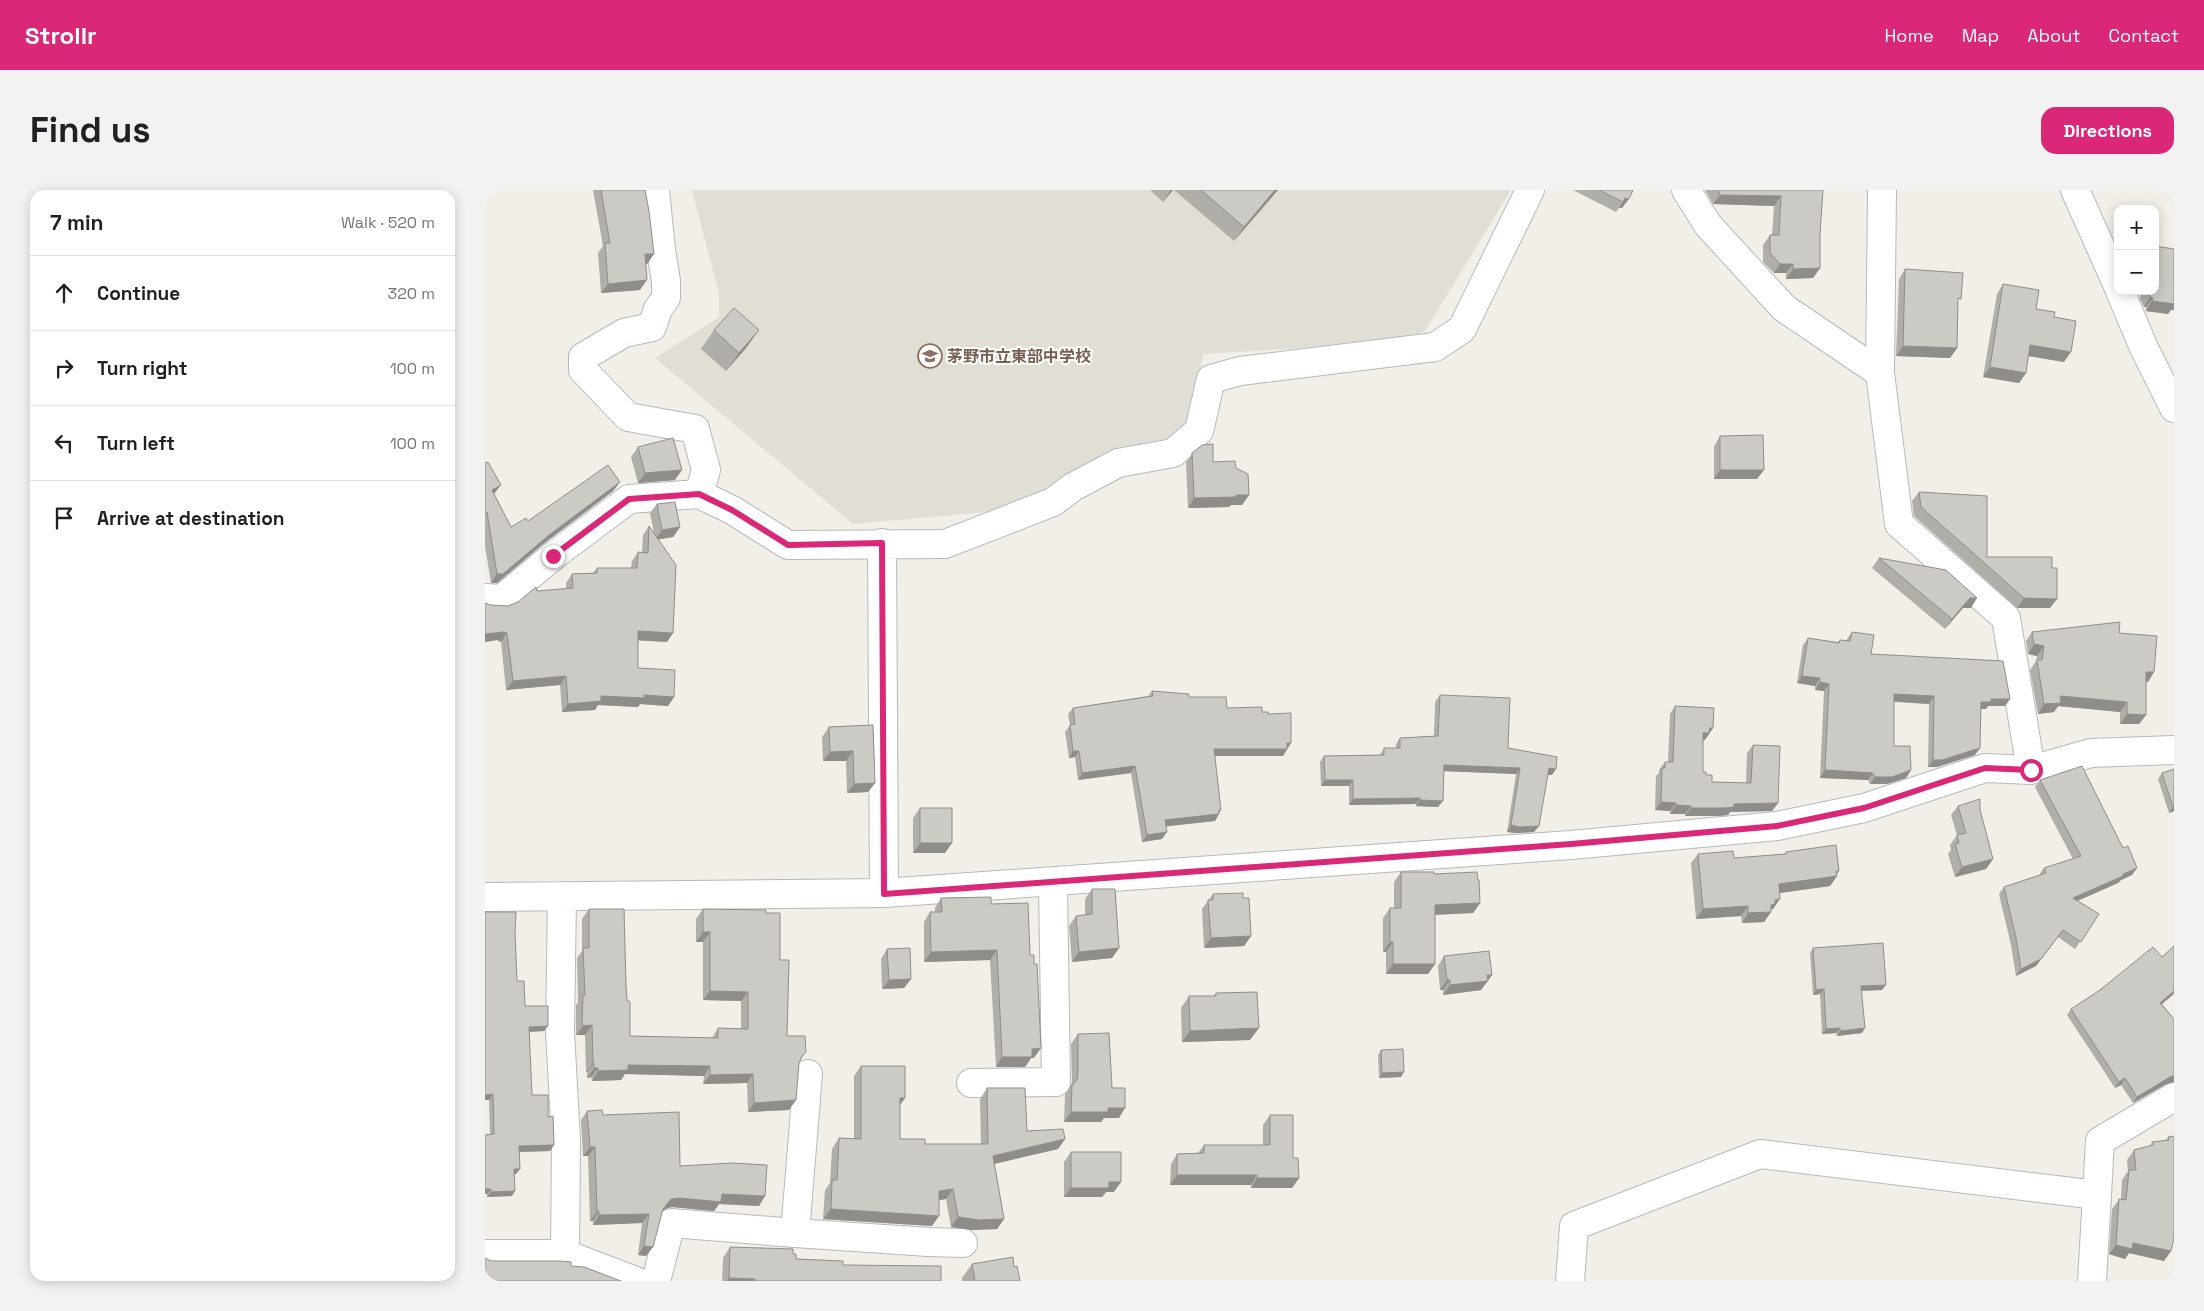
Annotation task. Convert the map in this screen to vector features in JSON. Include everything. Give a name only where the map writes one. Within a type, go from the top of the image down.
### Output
[{"type":"street","points":[[655,190],[666,280],[666,298],[658,309],[652,327],[624,333],[598,347],[583,357],[583,370],[628,418],[695,429],[706,470],[699,494]]},
{"type":"street","points":[[485,598],[502,599],[553,556],[629,499],[699,494],[732,510],[788,545],[945,544],[1053,502],[1073,487],[1118,463],[1173,453],[1199,431],[1211,379],[1240,371],[1435,347],[1462,329],[1529,190]]},
{"type":"street","points":[[1686,190],[1707,225],[1784,308],[1880,373]]},
{"type":"street","points":[[1882,190],[1880,373],[1899,524],[2006,618],[2031,770]]},
{"type":"street","points":[[2075,190],[2114,277]]},
{"type":"street","points":[[2122,295],[2144,348],[2174,408]]},
{"type":"street","points":[[882,543],[884,894]]},
{"type":"street","points":[[485,896],[884,894],[1571,844],[1777,826],[1864,808],[1985,768],[2031,770],[2091,753],[2174,750]]},
{"type":"street","points":[[971,1083],[1056,1082],[1053,883]]},
{"type":"street","points":[[562,896],[560,1032],[566,1140],[565,1254]]},
{"type":"street","points":[[795,1232],[808,1074]]},
{"type":"street","points":[[2092,1281],[2100,1141],[2174,1097]]},
{"type":"street","points":[[1570,1281],[1574,1226],[1760,1154],[2097,1195]]},
{"type":"street","points":[[656,1281],[671,1223],[963,1243]]},
{"type":"street","points":[[485,1254],[565,1254],[636,1281]]},
{"type":"shaded area","name":"茅野市立東部中学校","points":[[692,190],[1511,190],[1425,331],[1401,342],[1203,354],[1191,426],[1170,442],[1108,451],[1022,509],[853,524],[655,358],[719,317],[719,294]]},
{"type":"building","points":[[601,190],[645,190],[654,254],[645,254],[647,280],[608,284],[605,243],[610,243]]},
{"type":"building","points":[[1201,190],[1275,190],[1244,227]]},
{"type":"building","points":[[1599,190],[1633,190],[1629,199],[1625,198],[1623,202]]},
{"type":"building","points":[[1718,190],[1823,190],[1820,268],[1793,269],[1793,264],[1780,264],[1770,253],[1770,235],[1779,235],[1781,196],[1720,195]]},
{"type":"building","points":[[2159,247],[2174,249],[2174,304],[2152,301],[2153,298],[2149,295],[2159,295]]},
{"type":"building","points":[[1905,269],[1963,273],[1961,299],[1958,298],[1957,348],[1903,346]]},
{"type":"building","points":[[2003,284],[2039,290],[2036,309],[2055,312],[2054,317],[2076,321],[2071,352],[2030,345],[2026,373],[1990,367]]},
{"type":"building","points":[[734,308],[759,330],[739,353],[714,330]]},
{"type":"building","points":[[1763,435],[1764,470],[1720,470],[1720,436]]},
{"type":"building","points":[[673,438],[682,470],[645,473],[638,447]]},
{"type":"building","points":[[1213,444],[1213,462],[1235,461],[1236,468],[1248,474],[1249,495],[1194,498],[1192,453],[1202,445]]},
{"type":"building","points":[[488,462],[501,485],[492,490],[511,527],[526,518],[528,521],[608,465],[620,482],[549,535],[503,574],[497,574],[487,512],[485,514],[485,463]]},
{"type":"building","points":[[1919,492],[1987,496],[1987,557],[2052,557],[2052,568],[2057,568],[2057,599],[2024,598],[1921,507]]},
{"type":"building","points":[[675,502],[680,527],[662,530],[657,504]]},
{"type":"building","points":[[649,526],[676,565],[673,633],[638,631],[638,668],[675,670],[674,697],[644,695],[644,698],[601,696],[601,701],[568,704],[566,676],[513,681],[507,633],[485,634],[485,603],[508,606],[518,602],[536,587],[537,591],[573,588],[572,574],[597,573],[597,568],[637,568],[638,552],[648,553]]},
{"type":"building","points":[[1879,558],[1946,570],[1977,598],[1970,598],[1952,619]]},
{"type":"building","points":[[2120,622],[2119,633],[2157,636],[2154,672],[2146,672],[2146,715],[2127,714],[2127,702],[2060,696],[2061,703],[2044,704],[2037,660],[2042,660],[2044,646],[2034,644],[2032,632]]},
{"type":"building","points":[[1852,632],[1874,635],[1871,654],[2003,661],[2010,699],[1991,699],[1991,702],[1981,702],[1980,748],[1942,760],[1933,760],[1934,696],[1894,694],[1894,746],[1910,746],[1911,770],[1892,777],[1875,777],[1873,773],[1825,770],[1829,684],[1820,682],[1820,678],[1802,676],[1808,638],[1839,643],[1840,640],[1850,641]]},
{"type":"building","points":[[1152,691],[1189,694],[1189,697],[1226,697],[1227,708],[1262,707],[1262,712],[1268,712],[1268,714],[1291,713],[1291,743],[1287,743],[1287,749],[1214,749],[1221,810],[1219,810],[1219,814],[1165,820],[1167,832],[1147,835],[1135,766],[1082,773],[1079,751],[1073,751],[1070,725],[1075,724],[1073,708],[1153,696]]},
{"type":"building","points":[[1440,695],[1510,698],[1508,748],[1557,757],[1556,769],[1549,768],[1539,826],[1520,827],[1511,825],[1520,768],[1444,765],[1443,801],[1420,800],[1420,798],[1353,799],[1353,780],[1325,780],[1324,756],[1384,755],[1384,748],[1400,748],[1400,738],[1438,736]]},
{"type":"building","points":[[1675,706],[1714,708],[1713,728],[1710,728],[1709,733],[1703,733],[1703,772],[1706,772],[1706,775],[1712,775],[1712,782],[1751,783],[1753,745],[1780,746],[1778,803],[1734,804],[1734,807],[1725,808],[1691,808],[1691,806],[1676,805],[1676,803],[1661,802],[1662,768],[1665,768],[1665,762],[1673,762]]},
{"type":"building","points":[[873,725],[875,783],[854,784],[853,751],[830,752],[829,727]]},
{"type":"building","points":[[2082,766],[2123,848],[2128,846],[2137,868],[2073,898],[2099,914],[2081,942],[2063,930],[2041,959],[2021,969],[2004,887],[2046,873],[2044,868],[2081,856],[2040,780]]},
{"type":"building","points":[[2174,769],[2174,806],[2173,807],[2162,773]]},
{"type":"building","points":[[1980,799],[1980,810],[1993,859],[1962,867],[1955,844],[1959,843],[1957,835],[1966,833],[1958,806]]},
{"type":"building","points":[[920,808],[952,808],[952,843],[920,843]]},
{"type":"building","points":[[1836,845],[1839,871],[1836,871],[1837,876],[1779,884],[1780,899],[1775,900],[1775,904],[1771,905],[1771,912],[1748,913],[1748,906],[1703,909],[1698,854],[1733,851],[1734,858],[1786,854],[1786,852]]},
{"type":"building","points":[[1401,872],[1434,872],[1434,874],[1477,872],[1480,903],[1435,905],[1435,964],[1393,964],[1393,942],[1390,942],[1390,908],[1401,908]]},
{"type":"building","points":[[1092,889],[1115,889],[1119,948],[1079,952],[1076,916],[1092,914]]},
{"type":"building","points":[[1243,893],[1243,898],[1249,898],[1251,936],[1211,938],[1208,900],[1213,900],[1213,894]]},
{"type":"building","points":[[991,897],[991,904],[1028,903],[1030,955],[1034,955],[1034,964],[1037,964],[1041,1048],[1032,1049],[1032,1057],[1002,1057],[997,950],[931,952],[930,912],[942,912],[941,898]]},
{"type":"building","points":[[589,909],[624,909],[626,985],[627,1000],[630,1002],[630,1036],[718,1038],[718,1028],[748,1029],[748,992],[710,991],[710,932],[703,932],[703,909],[766,910],[766,913],[780,913],[780,960],[789,960],[787,1036],[805,1036],[806,1052],[799,1063],[796,1100],[754,1103],[753,1074],[710,1075],[710,1066],[628,1065],[628,1070],[598,1071],[598,1068],[594,1068],[592,1025],[583,1026],[582,1022],[583,995],[585,995],[583,948],[589,948]]},
{"type":"building","points":[[485,912],[516,912],[517,981],[524,981],[525,1006],[548,1006],[548,1026],[529,1027],[532,1095],[548,1095],[548,1117],[553,1116],[554,1145],[519,1146],[520,1169],[514,1169],[515,1191],[491,1192],[491,1189],[485,1189],[485,1135],[494,1134],[493,1094],[485,1095]]},
{"type":"building","points":[[1883,943],[1886,985],[1861,986],[1865,1028],[1840,1031],[1840,1028],[1826,1029],[1824,989],[1816,990],[1813,948]]},
{"type":"building","points":[[2174,946],[2174,991],[2160,1003],[2174,1019],[2174,1076],[2137,1097],[2125,1078],[2119,1082],[2071,1009],[2100,990],[2153,947],[2162,957]]},
{"type":"building","points":[[910,948],[911,979],[889,980],[887,949]]},
{"type":"building","points":[[1489,951],[1492,975],[1487,975],[1488,981],[1450,985],[1450,980],[1447,980],[1444,956]]},
{"type":"building","points":[[1257,992],[1259,1028],[1190,1031],[1189,996],[1216,996],[1216,993]]},
{"type":"building","points":[[1109,1033],[1112,1088],[1125,1088],[1125,1108],[1108,1108],[1108,1112],[1071,1112],[1072,1085],[1077,1080],[1078,1072],[1078,1034]]},
{"type":"building","points":[[1403,1049],[1404,1072],[1382,1073],[1381,1050]]},
{"type":"building","points":[[861,1066],[905,1066],[905,1098],[900,1098],[900,1139],[925,1139],[925,1144],[988,1144],[987,1088],[1025,1088],[1027,1131],[1063,1129],[1065,1139],[993,1156],[1004,1219],[979,1220],[958,1217],[953,1189],[939,1191],[939,1216],[831,1209],[832,1180],[837,1180],[839,1138],[861,1139]]},
{"type":"building","points":[[602,1110],[603,1115],[679,1112],[680,1166],[732,1163],[767,1165],[765,1196],[722,1194],[721,1202],[671,1199],[663,1209],[653,1247],[644,1246],[649,1214],[599,1215],[599,1211],[597,1212],[595,1147],[590,1147],[587,1111]]},
{"type":"building","points":[[1270,1115],[1293,1115],[1293,1158],[1298,1158],[1299,1178],[1257,1178],[1257,1175],[1177,1175],[1177,1154],[1204,1153],[1204,1145],[1270,1145]]},
{"type":"building","points":[[2174,1136],[2174,1238],[2171,1251],[2133,1243],[2132,1249],[2116,1245],[2119,1199],[2126,1200],[2129,1170],[2136,1170],[2134,1150],[2153,1145],[2152,1142],[2169,1140],[2168,1137]]},
{"type":"building","points":[[1071,1152],[1121,1152],[1121,1182],[1109,1182],[1109,1188],[1071,1188]]},
{"type":"building","points":[[730,1247],[793,1249],[796,1259],[843,1261],[843,1265],[941,1266],[941,1281],[755,1281],[755,1279],[729,1278]]},
{"type":"building","points":[[1013,1257],[1014,1267],[1017,1266],[1020,1281],[975,1281],[972,1264]]},
{"type":"building","points":[[485,1258],[491,1261],[571,1262],[571,1266],[584,1267],[621,1281],[485,1281]]},
{"type":"place","name":"茅野市立東部中学校","points":[[930,356]]},
{"type":"route","points":[[553,556],[629,499],[699,494],[732,510],[788,545],[882,543],[884,894],[1571,844],[1777,826],[1864,808],[1985,768],[2031,770]]}]
